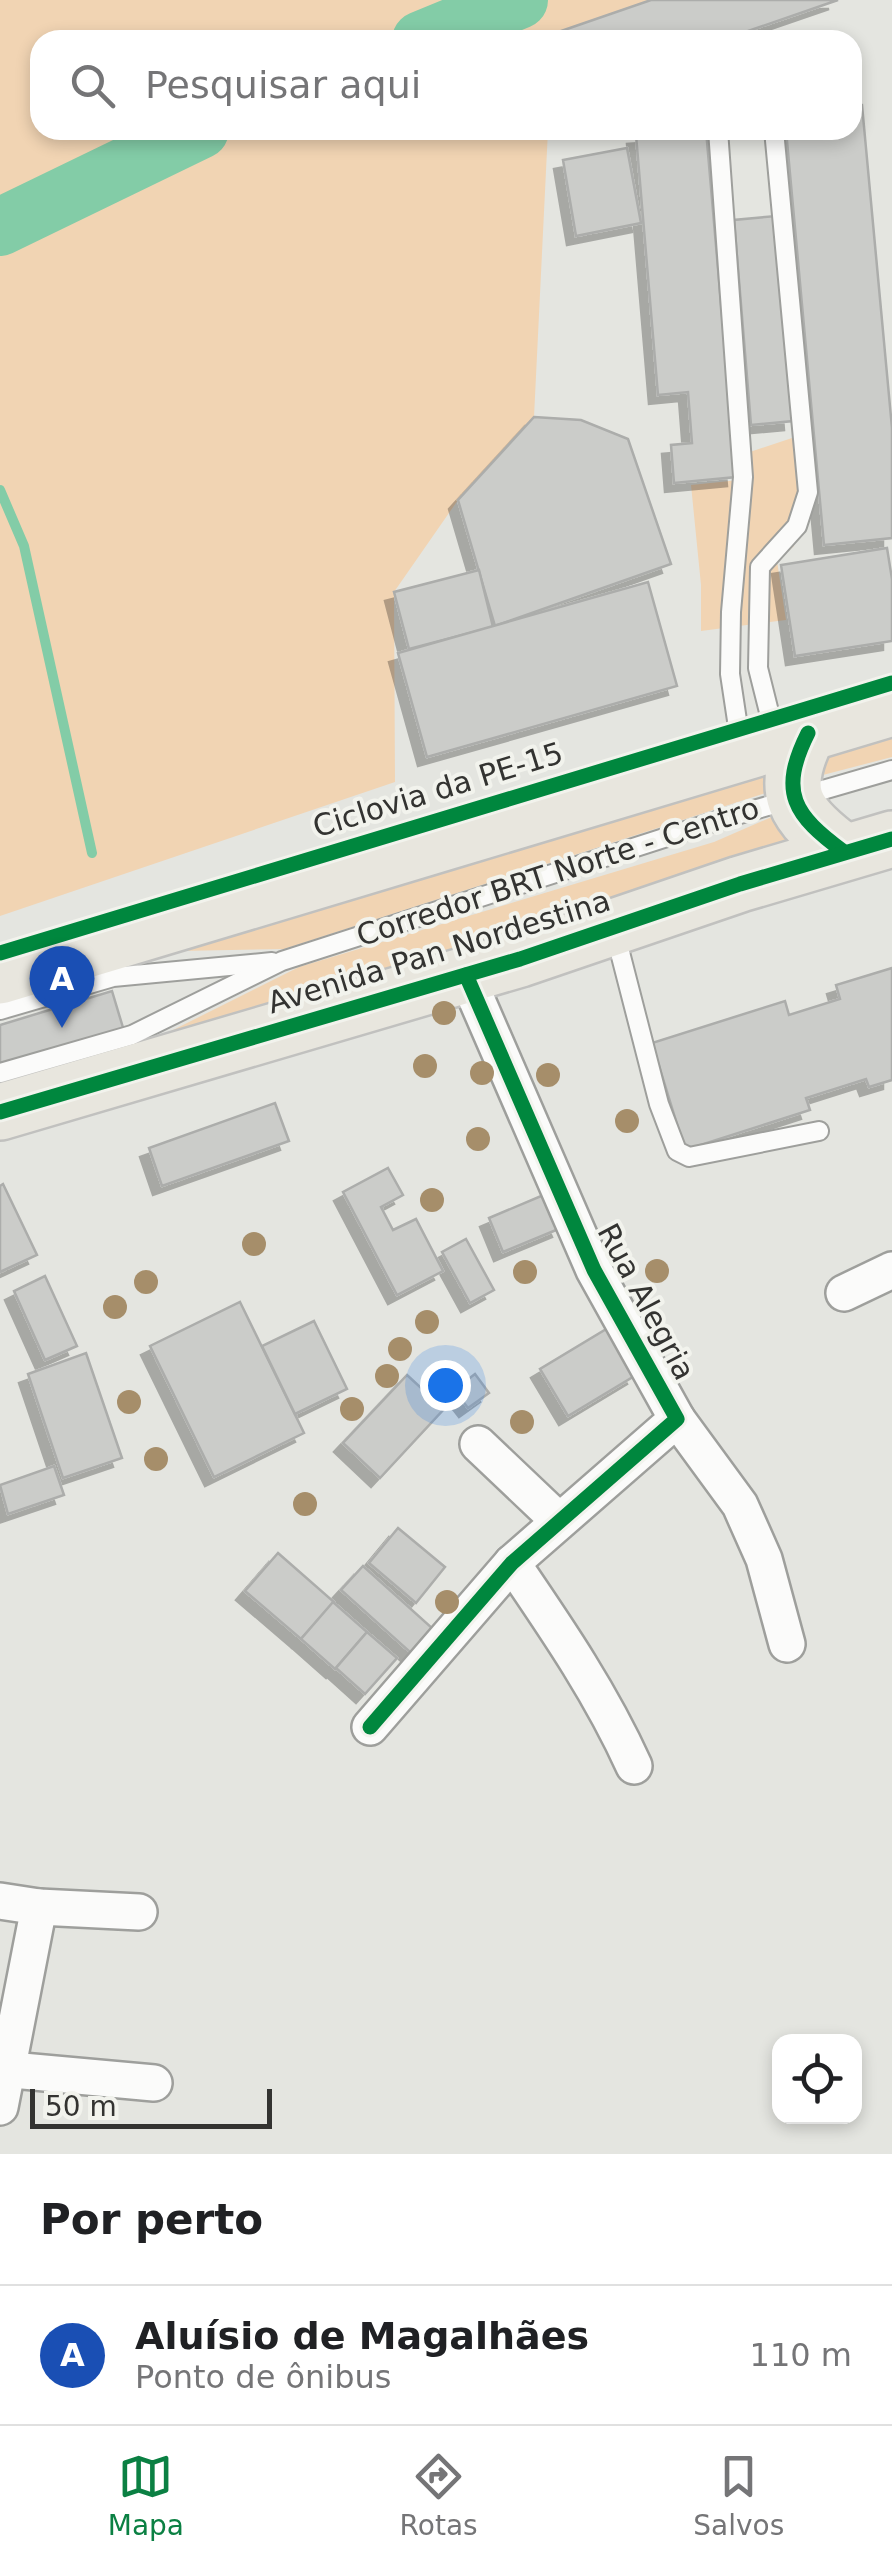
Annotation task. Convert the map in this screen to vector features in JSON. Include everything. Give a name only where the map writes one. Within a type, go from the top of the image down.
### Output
[{"type":"highway","points":[[0,976],[892,708]]},
{"type":"highway","points":[[775,742],[792,773],[792,797],[802,816],[868,846]]},
{"type":"highway","name":"Avenida Pan Nordestina","points":[[0,1112],[466,975],[868,846]]},
{"type":"street","name":"Rua Alegria","points":[[466,975],[594,1270],[677,1418],[740,1505],[764,1559],[787,1644]]},
{"type":"street","points":[[844,1293],[892,1270]]},
{"type":"street","name":"Rua Alegria","points":[[370,1727],[512,1563],[677,1418]]},
{"type":"street","points":[[478,1444],[558,1520]]},
{"type":"street","points":[[512,1563],[577,1658],[634,1766]]},
{"type":"street","points":[[0,1901],[139,1912]]},
{"type":"street","points":[[0,2107],[3,2069],[39,1907]]},
{"type":"street","points":[[3,2069],[154,2083]]},
{"type":"lane","points":[[719,140],[743,477],[730,674],[775,742]]},
{"type":"lane","points":[[775,140],[808,492],[797,526],[760,567],[758,668],[775,742]]},
{"type":"lane","name":"Corredor BRT Norte - Centro","points":[[0,1072],[132,1035],[282,961],[792,797],[892,770]]},
{"type":"lane","points":[[613,927],[659,1104],[676,1151],[688,1157],[820,1131]]},
{"type":"lane","name":"Corredor BRT Norte - Centro","points":[[0,1010],[113,977],[282,961]]},
{"type":"shaded area","points":[[0,0],[651,0],[564,30],[30,30],[30,140],[548,140],[534,417],[458,500],[394,592],[395,782],[0,916]]},
{"type":"shaded area","points":[[795,437],[802,486],[794,546],[777,561],[786,620],[701,631],[701,585],[691,485],[739,480],[738,456]]},
{"type":"shaded area","points":[[892,731],[892,757],[819,776],[826,753]]},
{"type":"shaded area","points":[[786,751],[781,788],[284,949],[128,952]]},
{"type":"shaded area","points":[[783,812],[800,858],[137,1048],[299,967],[714,842]]},
{"type":"building","points":[[651,0],[838,0],[751,30],[564,30]]},
{"type":"building","points":[[862,105],[892,428],[892,538],[824,545],[787,140],[862,140]]},
{"type":"building","points":[[636,140],[707,140],[736,477],[674,483],[671,445],[692,443],[688,392],[658,395]]},
{"type":"building","points":[[627,148],[641,223],[576,236],[563,160]]},
{"type":"building","points":[[776,216],[793,421],[751,425],[734,220]]},
{"type":"building","points":[[534,417],[581,420],[628,439],[671,564],[495,626],[458,500]]},
{"type":"building","points":[[887,548],[892,579],[892,641],[795,656],[781,565]]},
{"type":"building","points":[[479,570],[493,627],[409,649],[394,592]]},
{"type":"building","points":[[648,582],[677,686],[427,757],[398,653]]},
{"type":"building","points":[[892,968],[892,1080],[869,1087],[866,1079],[806,1098],[810,1110],[685,1150],[652,1043],[785,1001],[789,1015],[840,999],[836,985]]},
{"type":"building","points":[[112,991],[124,1031],[0,1069],[0,1025]]},
{"type":"building","points":[[275,1103],[289,1141],[162,1186],[149,1148]]},
{"type":"building","points":[[388,1168],[403,1195],[381,1207],[393,1230],[416,1219],[443,1271],[397,1295],[343,1192]]},
{"type":"building","points":[[3,1184],[37,1255],[0,1272],[0,1186]]},
{"type":"building","points":[[546,1194],[561,1228],[503,1252],[489,1218]]},
{"type":"building","points":[[466,1239],[494,1290],[470,1303],[442,1252]]},
{"type":"building","points":[[45,1276],[77,1346],[45,1360],[14,1291]]},
{"type":"building","points":[[240,1302],[304,1433],[214,1477],[150,1346]]},
{"type":"building","points":[[314,1321],[347,1389],[295,1414],[262,1346]]},
{"type":"building","points":[[608,1328],[636,1375],[568,1416],[540,1369]]},
{"type":"building","points":[[86,1353],[122,1458],[63,1478],[28,1374]]},
{"type":"building","points":[[475,1374],[489,1393],[468,1408],[454,1390]]},
{"type":"building","points":[[407,1375],[444,1409],[380,1478],[343,1443]]},
{"type":"building","points":[[54,1466],[64,1495],[8,1514],[0,1485]]},
{"type":"building","points":[[398,1528],[445,1567],[416,1603],[369,1563]]},
{"type":"building","points":[[278,1553],[334,1602],[301,1639],[245,1591]]},
{"type":"building","points":[[363,1566],[432,1628],[411,1653],[341,1590]]},
{"type":"building","points":[[333,1602],[367,1632],[335,1669],[301,1639]]},
{"type":"building","points":[[367,1632],[397,1658],[365,1694],[336,1668]]},
{"type":"waterway","points":[[446,30],[519,0]]},
{"type":"waterway","points":[[0,227],[179,140]]},
{"type":"waterway","points":[[0,490],[24,546],[92,853]]},
{"type":"cycle path","name":"Ciclovia da PE-15","points":[[0,953],[892,683]]},
{"type":"cycle path","points":[[808,733],[794,772],[796,801],[813,826],[844,852]]},
{"type":"cycle path","points":[[0,1112],[520,959],[740,884],[892,839]]},
{"type":"cycle path","points":[[370,1727],[512,1563],[677,1419],[594,1270],[466,975]]},
{"type":"place","name":"Aluísio de Magalhães","points":[[62,1028]]}]
